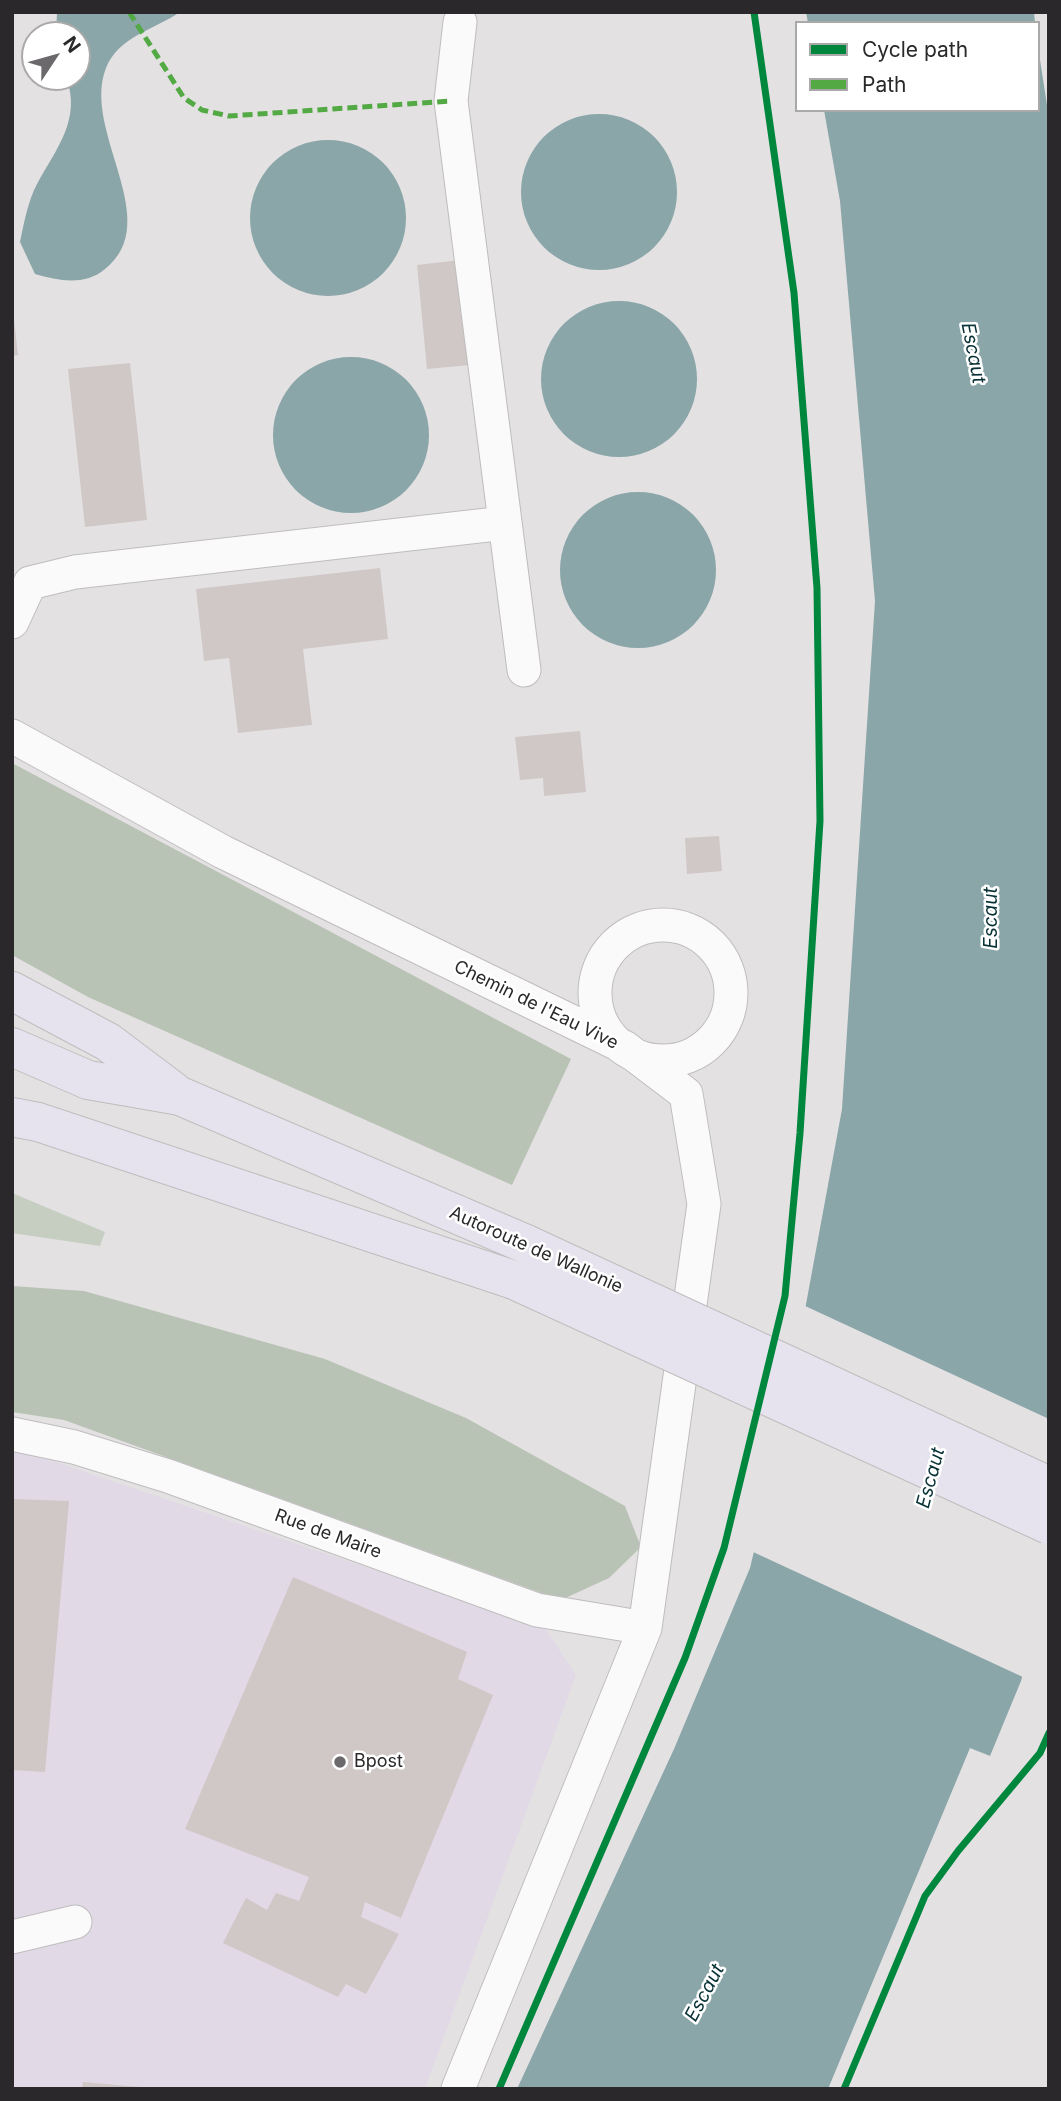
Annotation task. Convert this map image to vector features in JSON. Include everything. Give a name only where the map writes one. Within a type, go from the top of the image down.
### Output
[{"type":"highway","points":[[12,991],[108,1042],[180,1096]]},
{"type":"highway","name":"Autoroute de Wallonie","points":[[12,1047],[88,1080],[180,1096],[526,1244],[1049,1486]]},
{"type":"highway","name":"Autoroute de Wallonie","points":[[12,1117],[38,1122],[514,1280],[1049,1525]]},
{"type":"street","points":[[460,22],[451,101],[524,670]]},
{"type":"street","points":[[12,622],[30,583],[75,572],[505,523]]},
{"type":"street","name":"Chemin de l'Eau Vive","points":[[12,736],[223,852],[624,1046],[686,1094],[704,1203],[645,1628],[458,2089]]},
{"type":"street","points":[[672,925],[693,932],[712,945],[725,964],[731,986],[730,1009],[721,1030],[706,1047],[686,1058],[664,1062],[641,1059],[624,1046],[605,1032],[596,1011],[596,978],[611,948],[628,934],[649,926],[672,925]]},
{"type":"street","name":"Rue de Maire","points":[[12,1434],[74,1447],[168,1476],[537,1609],[645,1628]]},
{"type":"street","points":[[12,1937],[75,1922]]},
{"type":"shaded area","points":[[12,1193],[105,1232],[100,1246],[12,1233]]},
{"type":"shaded area","points":[[12,1447],[545,1628],[576,1675],[425,2089],[12,2089]]},
{"type":"green space","points":[[12,763],[571,1059],[512,1185],[88,997],[12,955]]},
{"type":"green space","points":[[12,1286],[84,1291],[325,1359],[466,1418],[625,1506],[641,1547],[609,1578],[561,1600],[64,1420],[12,1412]]},
{"type":"water","points":[[57,12],[180,12],[128,41],[119,48],[106,68],[101,93],[104,119],[126,201],[127,226],[122,249],[105,269],[89,278],[72,281],[35,274],[20,242],[34,191],[65,133],[71,107],[70,91],[91,91],[91,21],[57,21]]},
{"type":"water","points":[[806,12],[1034,12],[1035,21],[808,21]]},
{"type":"water","name":"Escaut","points":[[1040,60],[1049,118],[1049,1575],[1021,1681],[990,1756],[970,1748],[828,2089],[517,2089],[674,1749],[750,1568],[783,1429],[842,1109],[875,601],[840,201],[824,112],[1040,112]]},
{"type":"water","points":[[599,114],[629,120],[654,137],[671,162],[677,192],[671,222],[654,247],[629,264],[599,270],[569,264],[544,247],[527,222],[521,192],[527,162],[544,137],[569,120]]},
{"type":"water","points":[[328,140],[358,146],[383,163],[400,188],[406,218],[400,248],[383,273],[358,290],[328,296],[298,290],[273,273],[256,248],[250,218],[256,188],[273,163],[298,146]]},
{"type":"water","points":[[619,301],[649,307],[674,324],[691,349],[697,379],[691,409],[674,434],[649,451],[619,457],[589,451],[564,434],[547,409],[541,379],[547,349],[564,324],[589,307]]},
{"type":"water","points":[[351,357],[381,363],[406,380],[423,405],[429,435],[423,465],[406,490],[381,507],[351,513],[321,507],[296,490],[279,465],[273,435],[279,405],[296,380],[321,363]]},
{"type":"water","points":[[638,492],[668,498],[693,515],[710,540],[716,570],[710,600],[693,625],[668,642],[638,648],[608,642],[583,625],[566,600],[560,570],[566,540],[583,515],[608,498]]},
{"type":"pier","points":[[803,1305],[1049,1419],[1049,1589],[1025,1678],[751,1551],[780,1429]]},
{"type":"building","points":[[460,260],[470,365],[427,369],[417,265]]},
{"type":"building","points":[[14,319],[18,355],[12,356],[12,320]]},
{"type":"building","points":[[130,363],[147,520],[85,527],[68,369]]},
{"type":"building","points":[[380,568],[388,639],[303,649],[312,725],[238,733],[229,658],[204,661],[196,589]]},
{"type":"building","points":[[580,731],[586,792],[544,796],[543,778],[520,780],[515,737]]},
{"type":"building","points":[[719,836],[722,871],[687,874],[685,838]]},
{"type":"building","points":[[12,1499],[69,1501],[45,1772],[12,1770]]},
{"type":"building","name":"Bpost","points":[[293,1577],[467,1652],[458,1679],[493,1695],[401,1918],[365,1902],[361,1917],[399,1934],[366,1994],[346,1984],[338,1997],[223,1943],[246,1898],[267,1910],[276,1893],[299,1901],[309,1877],[185,1829]]},
{"type":"building","points":[[83,2082],[140,2087],[140,2089],[82,2089]]},
{"type":"marked path","points":[[129,12],[184,98],[202,110],[229,116],[451,101]]},
{"type":"cycle path","points":[[499,2089],[685,1658],[724,1548],[785,1296],[800,1133],[820,821],[817,588],[794,293],[754,12]]},
{"type":"cycle path","points":[[844,2089],[925,1896],[958,1851],[1040,1753],[1049,1733]]},
{"type":"place","name":"Bpost","points":[[340,1762]]}]
